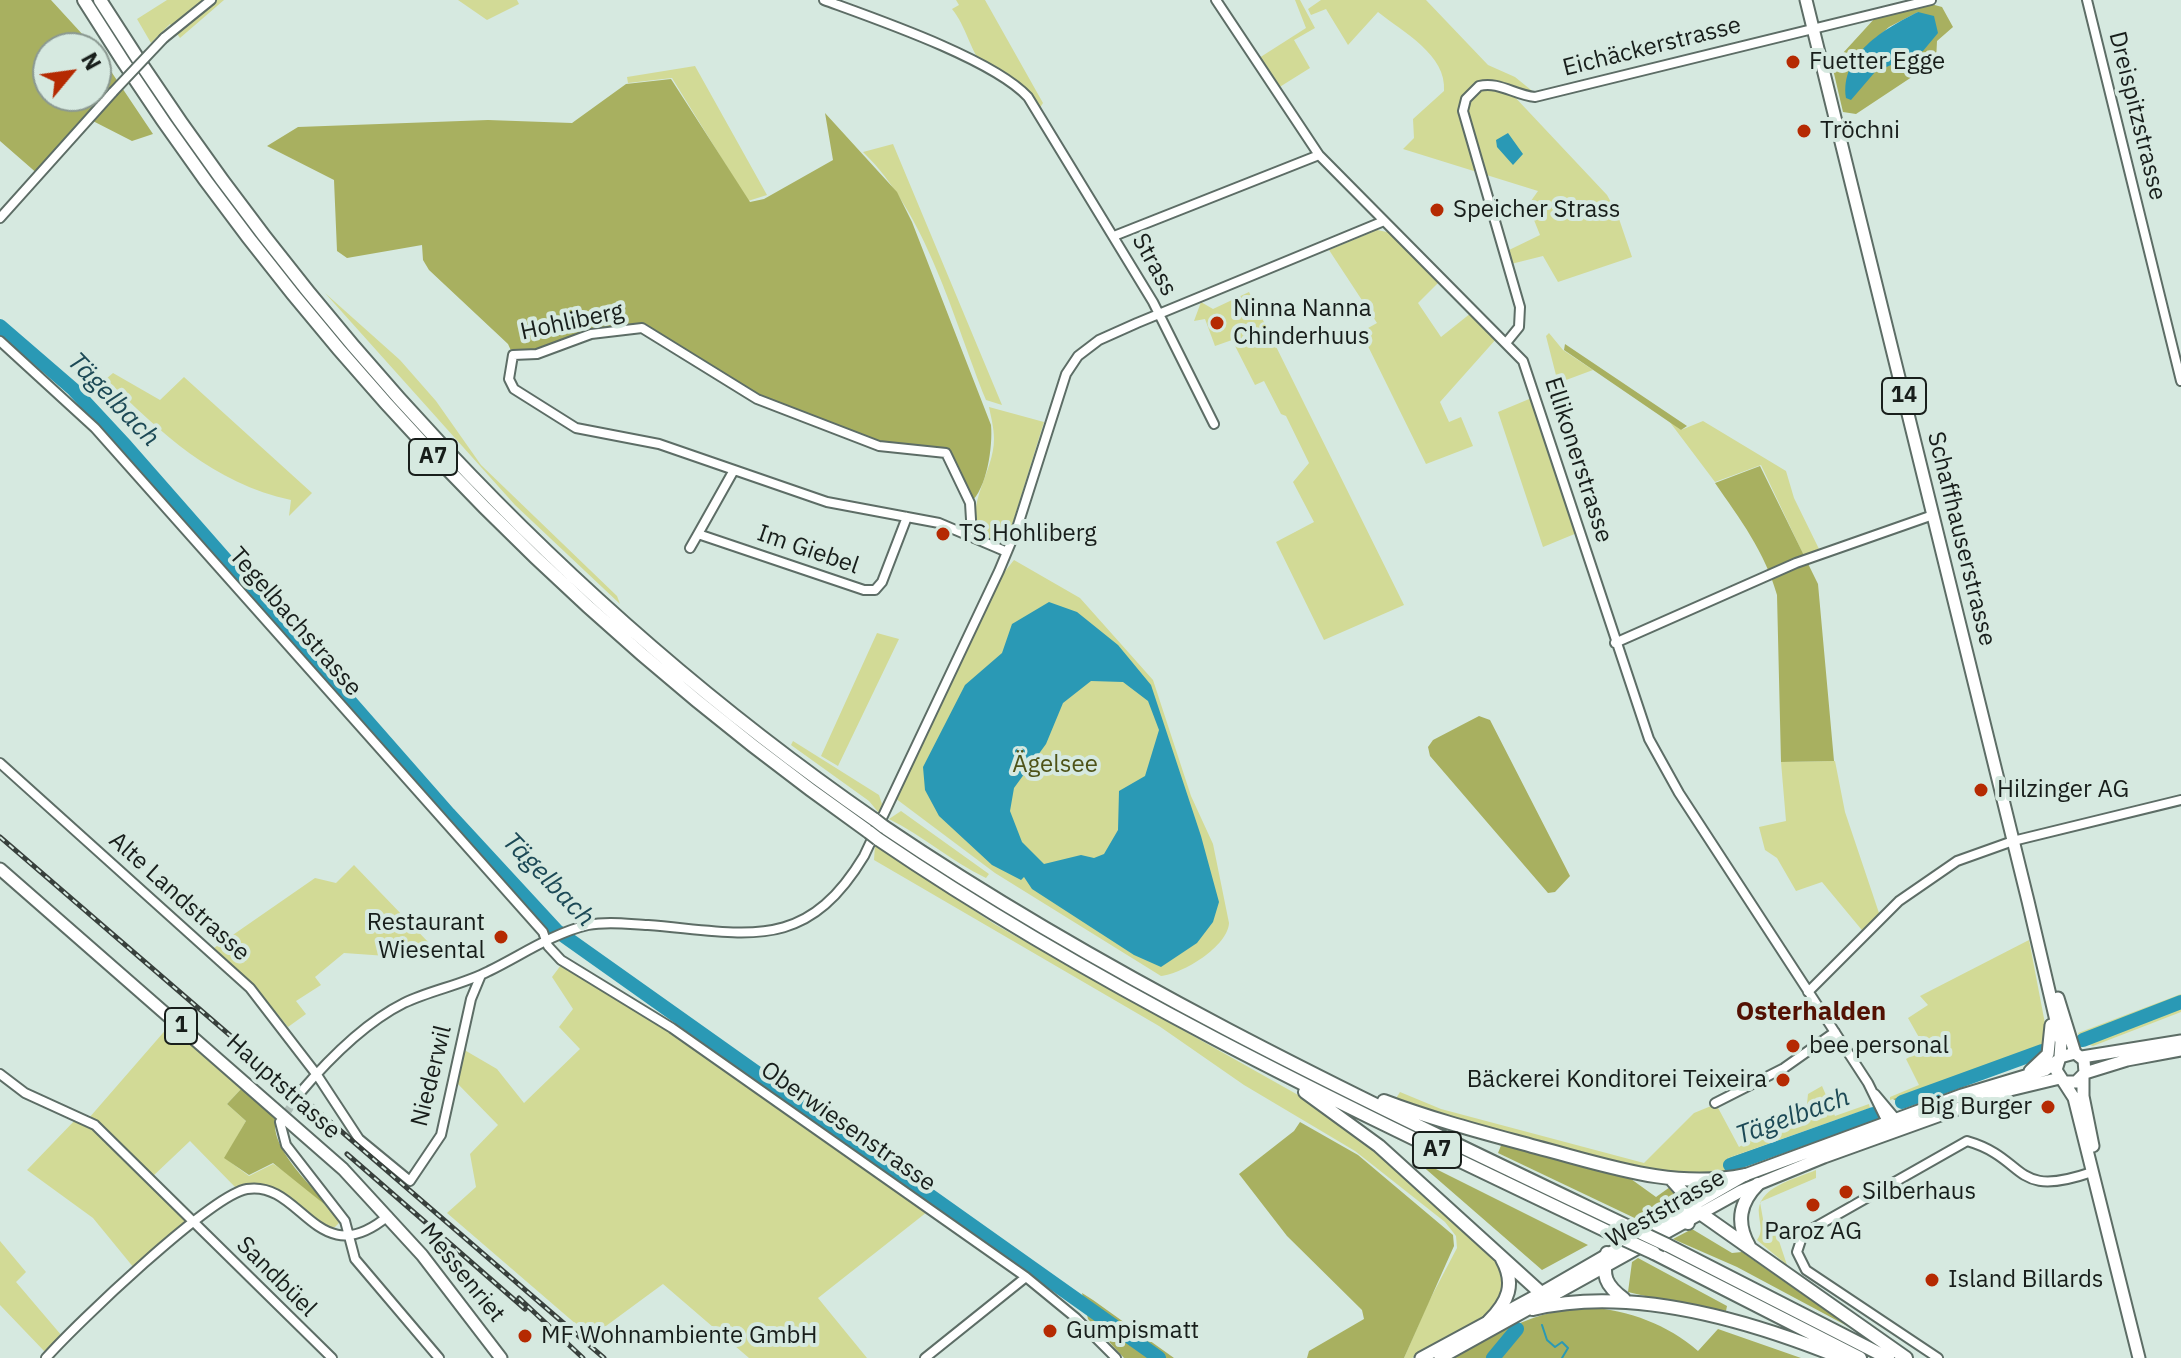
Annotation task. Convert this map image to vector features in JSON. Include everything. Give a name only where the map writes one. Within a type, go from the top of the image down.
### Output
[{"type":"highway","name":"A7","points":[[84,0],[166,125],[251,243],[330,342],[429,453],[545,569],[654,667],[761,753],[1050,948],[1258,1061],[1654,1253],[1860,1358]]},
{"type":"highway","name":"A7","points":[[100,0],[178,120],[252,223],[321,310],[430,434],[543,550],[636,635],[876,830],[1057,937],[1316,1076],[1667,1245],[1888,1358]]},
{"type":"highway","name":"A7","points":[[1258,1061],[1367,1136],[1548,1295]]},
{"type":"highway","name":"A7","points":[[1316,1076],[1430,1118],[1672,1180],[1712,1181],[1745,1175]]},
{"type":"highway","points":[[1672,1180],[1686,1192],[1690,1206],[1688,1223]]},
{"type":"highway","points":[[1750,1249],[1743,1236],[1740,1215],[1746,1198],[1758,1184]]},
{"type":"highway","points":[[1690,1206],[1906,1358]]},
{"type":"highway","name":"A7","points":[[1489,1321],[1503,1306],[1510,1281],[1505,1264],[1492,1247]]},
{"type":"highway","points":[[1607,1253],[1603,1270],[1609,1287],[1627,1301]]},
{"type":"highway","points":[[1533,1309],[1589,1299],[1627,1301],[1769,1332],[1842,1358]]},
{"type":"main road","name":"Schaffhauserstrasse","points":[[1806,0],[2028,901],[2061,1042],[2059,1059]]},
{"type":"main road","name":"Hauptstrasse","points":[[0,869],[272,1105],[388,1216]]},
{"type":"main road","name":"Schaffhauserstrasse","points":[[2028,901],[2078,1055]]},
{"type":"main road","name":"Weststrasse","points":[[2021,1077],[2041,1064],[2052,1043],[2037,946]]},
{"type":"main road","points":[[2139,1358],[2074,1098],[2063,1080],[2059,1059],[2181,1041]]},
{"type":"main road","points":[[2063,1080],[2076,1082],[2084,1075],[2127,1060],[2181,1050]]},
{"type":"main road","points":[[2078,1055],[2084,1075],[2083,1096],[2105,1218]]},
{"type":"main road","name":"Weststrasse","points":[[1440,1358],[1533,1309],[1607,1253],[1745,1175],[1892,1121],[2045,1070],[2059,1059]]},
{"type":"main road","name":"Weststrasse","points":[[1421,1358],[1489,1321],[1603,1270],[1758,1184],[1892,1121],[2028,1084],[2063,1080]]},
{"type":"main road","name":"Messenriet","points":[[388,1216],[460,1302],[501,1358]]},
{"type":"street","points":[[0,218],[164,38],[211,0]]},
{"type":"street","points":[[824,0],[982,65],[1016,84],[1028,97],[1114,236]]},
{"type":"street","name":"Ellikonerstrasse","points":[[1216,0],[1319,155],[1506,343],[1529,371],[1630,691],[1660,762],[1892,1121]]},
{"type":"street","name":"Eichäckerstrasse","points":[[1506,343],[1519,327],[1520,307],[1463,111],[1466,99],[1479,86],[1499,85],[1517,96],[1535,97],[1931,0]]},
{"type":"street","name":"Dreispitzstrasse","points":[[2087,0],[2181,381]]},
{"type":"street","name":"Strass","points":[[1214,424],[1159,314],[1114,236],[1319,155]]},
{"type":"street","points":[[299,1094],[389,1011],[481,975],[561,935],[586,926],[613,923],[748,933],[780,930],[819,913],[843,889],[864,856],[1007,552],[1058,392],[1071,365],[1099,340],[1384,221]]},
{"type":"street","name":"Hohliberg","points":[[972,536],[970,503],[946,453],[879,446],[757,399],[642,328],[591,334],[537,354],[513,355],[509,379],[514,389],[556,419],[576,428],[659,444],[827,502],[907,517],[972,536],[1007,552]]},
{"type":"street","name":"Tegelbachstrasse","points":[[0,341],[95,428],[543,932],[547,942]]},
{"type":"street","points":[[690,548],[734,470]]},
{"type":"street","points":[[1615,643],[1816,554],[1933,515]]},
{"type":"street","name":"Im Giebel","points":[[698,534],[871,591],[882,582],[907,517]]},
{"type":"street","name":"Alte Landstrasse","points":[[0,763],[250,988],[317,1075]]},
{"type":"street","points":[[1808,992],[1899,901],[1957,861],[2013,841],[2181,800]]},
{"type":"street","name":"Oberwiesenstrasse","points":[[547,942],[561,960],[672,1028],[1026,1277],[1076,1318],[1116,1358]]},
{"type":"street","name":"Niederwil","points":[[317,1075],[359,1139],[410,1181],[441,1135],[468,1013],[481,975]]},
{"type":"street","points":[[1715,1103],[1769,1078],[1833,1033]]},
{"type":"street","name":"Sandbüel","points":[[0,1074],[25,1093],[95,1125],[332,1358]]},
{"type":"street","points":[[280,1122],[286,1145],[342,1217],[355,1259],[439,1358]]},
{"type":"street","points":[[1938,1358],[1806,1270],[1797,1252],[1803,1234],[1967,1141],[2038,1183],[2055,1183],[2092,1172]]},
{"type":"street","points":[[46,1358],[100,1302],[233,1193],[256,1188],[274,1193],[321,1228],[337,1235],[372,1229],[388,1216]]},
{"type":"street","points":[[925,1358],[1026,1277]]},
{"type":"green space","points":[[0,0],[51,0],[80,32],[32,32],[32,112],[112,112],[112,73],[153,134],[132,141],[89,119],[39,175],[0,141]]},
{"type":"green space","points":[[167,0],[224,0],[180,38],[170,24],[151,43],[137,19]]},
{"type":"green space","points":[[458,0],[517,0],[519,4],[487,20]]},
{"type":"green space","points":[[956,0],[985,0],[1043,103],[1037,112],[1025,98],[983,66],[952,9],[959,5]]},
{"type":"green space","points":[[1295,0],[1300,0],[1315,28],[1294,40],[1310,68],[1278,88],[1259,58],[1306,28]]},
{"type":"green space","points":[[1321,0],[1426,0],[1488,65],[1515,77],[1536,94],[1512,94],[1607,195],[1617,213],[1632,257],[1558,282],[1543,256],[1511,264],[1507,251],[1540,235],[1528,205],[1538,191],[1403,149],[1414,138],[1413,119],[1444,91],[1438,66],[1411,36],[1378,12],[1348,45],[1326,9],[1311,15],[1308,9]]},
{"type":"green space","points":[[1931,4],[1942,7],[1953,27],[1937,41],[1936,61],[1856,114],[1843,112],[1832,65],[1875,18]],"holes":[[[1918,12],[1897,61],[1875,72],[1855,57],[1889,27]]]},
{"type":"green space","points":[[695,66],[767,195],[748,201],[672,78],[628,83],[627,77]]},
{"type":"green space","points":[[671,79],[750,202],[764,199],[833,160],[825,113],[897,192],[912,222],[991,425],[985,478],[970,503],[946,453],[895,451],[757,399],[642,328],[591,334],[537,354],[513,355],[508,344],[429,270],[423,260],[422,245],[347,258],[337,251],[334,180],[267,146],[298,127],[488,120],[572,123],[626,84]]},
{"type":"green space","points":[[893,144],[1002,405],[986,400],[921,236],[905,205],[863,152]]},
{"type":"green space","points":[[1377,230],[1392,233],[1440,281],[1418,303],[1441,337],[1471,313],[1497,338],[1440,402],[1449,422],[1461,417],[1473,446],[1426,464],[1361,332],[1377,323],[1329,250]]},
{"type":"green space","points":[[1249,292],[1404,605],[1324,640],[1276,542],[1314,522],[1293,482],[1309,463],[1286,416],[1281,414],[1264,381],[1255,385],[1232,340],[1215,346],[1205,319],[1194,321],[1201,302],[1213,309]]},
{"type":"green space","points":[[325,293],[400,360],[436,401],[481,465],[617,596],[620,604],[515,505]]},
{"type":"green space","points":[[1549,333],[1563,350],[1593,370],[1558,383],[1546,336]]},
{"type":"green space","points":[[1565,344],[1687,426],[1681,430],[1564,350]]},
{"type":"green space","points":[[113,373],[160,400],[184,377],[312,493],[289,516],[291,500],[237,482],[168,437],[106,379]]},
{"type":"green space","points":[[1534,397],[1577,533],[1543,547],[1498,412]]},
{"type":"green space","points":[[989,407],[1044,422],[1010,532],[999,541],[979,536],[975,512],[993,451],[994,435]]},
{"type":"green space","points":[[1669,421],[1681,430],[1703,421],[1786,471],[1794,498],[1819,549],[1804,556],[1761,465],[1715,482]]},
{"type":"green space","points":[[1760,466],[1818,584],[1834,761],[1781,762],[1777,595],[1759,550],[1715,483]]},
{"type":"green space","name":"Ägelsee","points":[[1014,560],[1080,598],[1153,680],[1191,796],[1213,844],[1229,923],[1227,932],[1213,949],[1181,970],[1161,976],[995,873],[895,798],[998,580]]},
{"type":"green space","points":[[877,633],[899,639],[838,766],[821,756]]},
{"type":"green space","points":[[1479,716],[1490,720],[1570,876],[1555,892],[1548,893],[1430,756],[1428,747],[1433,740]]},
{"type":"green space","points":[[793,741],[879,795],[882,804],[879,813],[869,801],[791,745]]},
{"type":"green space","points":[[1835,761],[1845,812],[1880,916],[1866,935],[1822,882],[1796,891],[1777,858],[1765,850],[1759,827],[1786,821],[1781,762]]},
{"type":"green space","points":[[901,811],[989,874],[986,878],[889,819]]},
{"type":"green space","points":[[875,845],[996,925],[1323,1109],[1365,1139],[1497,1260],[1505,1275],[1505,1295],[1487,1316],[1412,1358],[1404,1358],[1457,1248],[1456,1236],[1445,1222],[1355,1151],[1244,1085],[1159,1026],[874,860]]},
{"type":"green space","points":[[354,865],[430,944],[401,957],[344,953],[315,977],[321,985],[296,1001],[306,1014],[288,1027],[254,986],[214,948],[315,878],[336,883]]},
{"type":"green space","points":[[2029,940],[2047,1034],[2044,1048],[1890,1100],[1890,1097],[1919,1085],[1906,1059],[1925,1048],[1908,1018],[1928,1005],[1920,996]]},
{"type":"green space","points":[[561,965],[670,1031],[927,1212],[818,1298],[867,1358],[749,1358],[663,1284],[591,1337],[447,1213],[476,1187],[470,1154],[498,1125],[455,1081],[461,1048],[497,1069],[524,1103],[580,1049],[559,1027],[573,1009],[552,977]]},
{"type":"green space","points":[[2181,994],[2181,1012],[2093,1046],[2082,1042],[2078,1033]]},
{"type":"green space","points":[[169,1026],[242,1088],[227,1104],[246,1121],[225,1158],[249,1176],[273,1164],[329,1209],[339,1223],[335,1227],[328,1228],[279,1192],[265,1186],[236,1188],[190,1141],[152,1177],[89,1118]]},
{"type":"green space","points":[[2037,1049],[2038,1058],[1906,1107],[1893,1099]]},
{"type":"green space","points":[[1822,1086],[1835,1116],[1869,1104],[1870,1108],[1728,1158],[1734,1173],[1706,1177],[1651,1173],[1395,1100],[1400,1092],[1441,1109],[1644,1163],[1694,1113],[1716,1104],[1739,1147],[1807,1104],[1808,1094]]},
{"type":"green space","points":[[242,1088],[276,1119],[275,1130],[286,1155],[334,1212],[273,1163],[249,1175],[224,1158],[246,1121],[227,1104]]},
{"type":"green space","points":[[1870,1109],[1872,1117],[1733,1171],[1729,1158]]},
{"type":"green space","points":[[78,1117],[87,1120],[190,1223],[134,1268],[93,1218],[27,1170]]},
{"type":"green space","points":[[1300,1122],[1358,1155],[1453,1235],[1454,1246],[1404,1358],[1307,1358],[1309,1351],[1364,1319],[1362,1310],[1287,1236],[1239,1174],[1294,1131]]},
{"type":"green space","points":[[1502,1143],[1631,1179],[1656,1197],[1670,1187],[1675,1190],[1677,1201],[1643,1222],[1498,1153]]},
{"type":"green space","points":[[1412,1157],[1588,1245],[1542,1270]]},
{"type":"green space","points":[[1816,1170],[1816,1178],[1761,1201],[1778,1185]]},
{"type":"green space","points":[[1760,1204],[1766,1236],[1777,1235],[1787,1265],[1757,1240],[1761,1231]]},
{"type":"green space","points":[[1692,1229],[1732,1253],[1742,1252],[1851,1328],[1737,1267],[1673,1239]]},
{"type":"green space","points":[[0,1241],[26,1272],[16,1282],[62,1336],[46,1353],[0,1305]]},
{"type":"green space","points":[[1638,1258],[1727,1306],[1726,1311],[1705,1310],[1628,1292],[1632,1262]]},
{"type":"green space","points":[[1082,1293],[1174,1358],[1124,1358],[1088,1319]]},
{"type":"green space","points":[[1589,1307],[1647,1320],[1674,1333],[1698,1351],[1718,1329],[1801,1358],[1450,1358],[1534,1318]]},
{"type":"water","points":[[1918,12],[1934,16],[1938,33],[1923,51],[1875,72],[1851,100],[1846,98],[1846,82],[1857,56],[1879,35]]},
{"type":"water","points":[[1508,133],[1523,154],[1513,165],[1497,147],[1496,140]]},
{"type":"water","name":"Ägelsee","points":[[1049,602],[1077,612],[1118,645],[1151,685],[1201,836],[1219,902],[1213,922],[1197,943],[1161,967],[1134,955],[1032,889],[1024,877],[1021,880],[992,865],[939,816],[925,790],[923,767],[965,685],[1002,653],[1012,624]],"holes":[[[1091,681],[1123,682],[1148,701],[1159,730],[1145,776],[1119,791],[1118,830],[1104,854],[1094,858],[1081,855],[1044,864],[1022,842],[1010,811],[1014,788],[1046,744],[1063,703]]]},
{"type":"waterway","name":"Tägelbach","points":[[0,326],[73,389],[126,446],[449,814],[557,931],[1159,1358]]},
{"type":"waterway","name":"Tägelbach","points":[[2083,1040],[2181,1002]]},
{"type":"waterway","name":"Tägelbach","points":[[1902,1102],[2042,1051]]},
{"type":"waterway","name":"Tägelbach","points":[[1730,1165],[1873,1114]]},
{"type":"waterway","points":[[1542,1325],[1547,1340],[1555,1347],[1562,1342],[1568,1348],[1562,1358]]},
{"type":"waterway","name":"Tägelbach","points":[[1493,1358],[1517,1329]]},
{"type":"tunnel","points":[[281,1121],[299,1094]]},
{"type":"railway","points":[[0,837],[604,1358]]},
{"type":"railway","points":[[347,1154],[525,1309]]},
{"type":"railway","points":[[519,1298],[583,1358]]},
{"type":"place","name":"Fuetter Egge","points":[[1793,62]]},
{"type":"place","name":"Tröchni","points":[[1804,131]]},
{"type":"place","name":"Speicher Strass","points":[[1437,210]]},
{"type":"place","name":"Ninna Nanna Chinderhuus","points":[[1217,323]]},
{"type":"place","name":"TS Hohliberg","points":[[943,534]]},
{"type":"place","name":"Hilzinger AG","points":[[1981,790]]},
{"type":"place","name":"Restaurant Wiesental","points":[[501,937]]},
{"type":"place","name":"bee personal","points":[[1793,1046]]},
{"type":"place","name":"Bäckerei Konditorei Teixeira","points":[[1783,1080]]},
{"type":"place","name":"Big Burger","points":[[2048,1107]]},
{"type":"place","name":"Silberhaus","points":[[1846,1192]]},
{"type":"place","name":"Paroz AG","points":[[1813,1205]]},
{"type":"place","name":"Island Billards","points":[[1932,1280]]},
{"type":"place","name":"Gumpismatt","points":[[1050,1331]]},
{"type":"place","name":"MF Wohnambiente GmbH","points":[[525,1336]]},
{"type":"district","name":"Osterhalden","points":[[1811,1012]]}]
